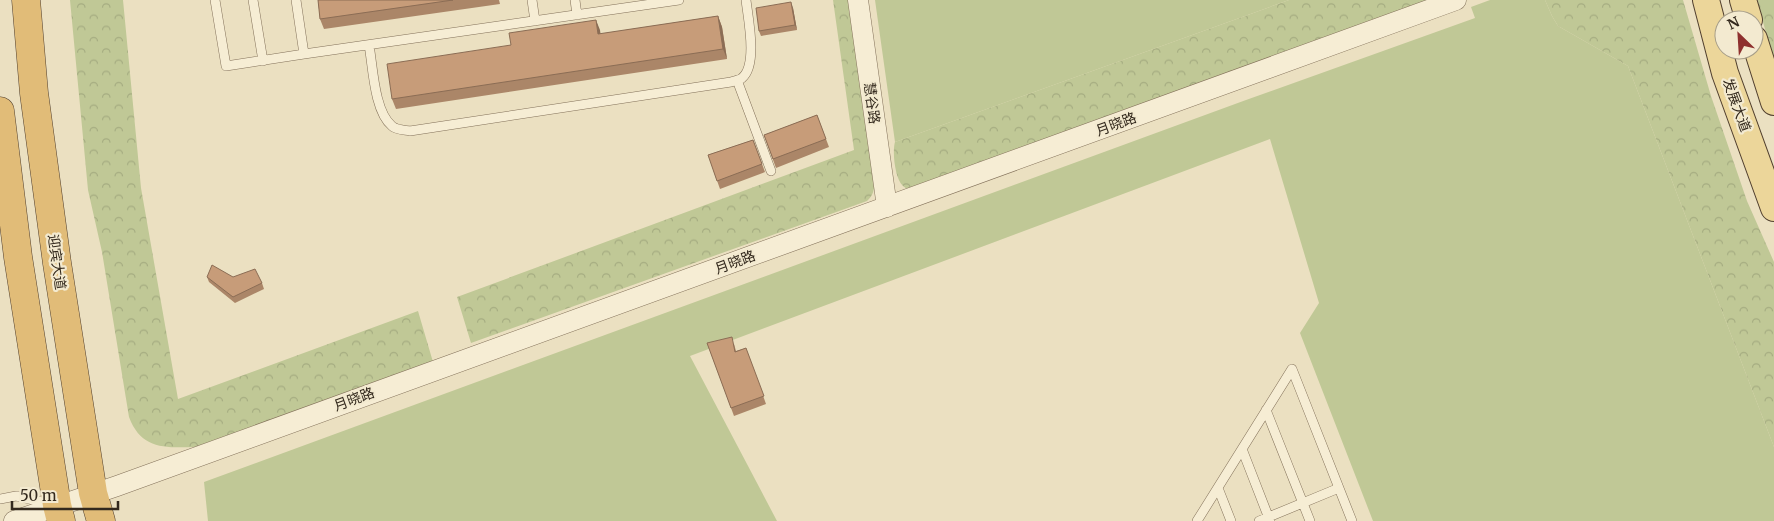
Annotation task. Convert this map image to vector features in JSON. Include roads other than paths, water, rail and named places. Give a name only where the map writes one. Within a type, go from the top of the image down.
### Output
[{"type":"highway","name":"迎宾大道","points":[[26,0],[34,92],[57,263],[93,494],[101,521]]},
{"type":"highway","points":[[0,111],[18,257],[59,513]]},
{"type":"highway","points":[[39,391],[76,383]]},
{"type":"main road","name":"发展大道","points":[[1706,0],[1725,73],[1774,208]]},
{"type":"main road","points":[[1761,60],[1774,102]]},
{"type":"street","name":"慧谷路","points":[[858,0],[887,207]]},
{"type":"street","name":"月晓路","points":[[14,521],[59,513],[93,494],[1456,0]]},
{"type":"lane","points":[[215,0],[226,66],[679,0]]},
{"type":"lane","points":[[253,0],[263,61]]},
{"type":"lane","points":[[296,0],[304,54]]},
{"type":"lane","points":[[532,0],[535,21]]},
{"type":"lane","points":[[575,0],[577,15]]},
{"type":"lane","points":[[370,45],[378,98],[383,116],[393,128],[410,131],[731,82],[743,78],[750,66],[750,41],[746,0]]},
{"type":"lane","points":[[737,80],[771,171]]},
{"type":"lane","points":[[1197,521],[1292,369],[1352,521]]},
{"type":"lane","points":[[1266,410],[1310,521]]},
{"type":"lane","points":[[1242,449],[1270,519]]},
{"type":"lane","points":[[1218,488],[1231,521]]},
{"type":"lane","points":[[1259,521],[1270,519],[1339,488]]},
{"type":"lane","points":[[0,500],[16,496],[59,513]]}]
